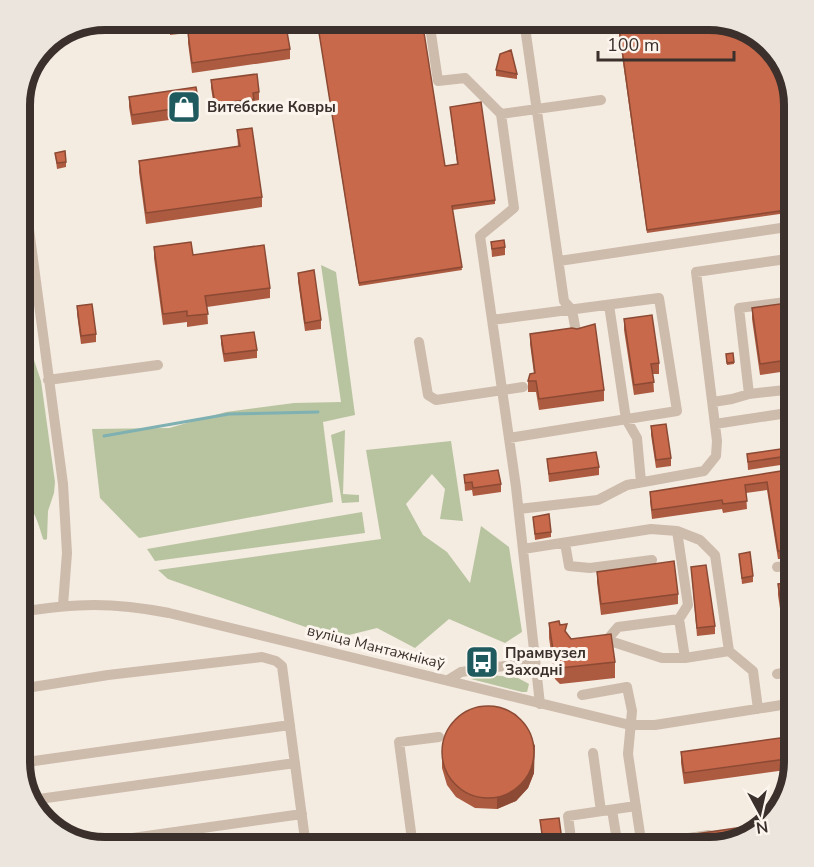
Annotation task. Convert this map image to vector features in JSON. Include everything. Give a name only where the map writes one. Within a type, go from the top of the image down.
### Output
[{"type":"street","points":[[430,30],[438,81],[465,78],[501,114],[514,208],[480,236],[519,510],[540,704]]},
{"type":"street","points":[[525,30],[564,301],[572,310],[576,332]]},
{"type":"street","points":[[501,114],[601,100]]},
{"type":"street","points":[[559,261],[784,228]]},
{"type":"street","points":[[30,240],[63,484],[67,533],[67,569],[63,605]]},
{"type":"street","points":[[519,510],[598,500],[627,485],[704,471],[716,456],[715,424],[696,272],[784,260]]},
{"type":"street","points":[[492,320],[659,298],[678,411],[509,438]]},
{"type":"street","points":[[749,394],[739,308],[784,302]]},
{"type":"street","points":[[609,305],[626,419],[637,438],[641,482]]},
{"type":"street","points":[[419,342],[428,395],[436,400],[523,387]]},
{"type":"street","points":[[48,380],[158,365]]},
{"type":"street","points":[[713,402],[749,394],[784,390]]},
{"type":"street","points":[[715,424],[784,414]]},
{"type":"street","points":[[523,549],[651,529],[678,531],[700,540],[714,555],[729,651],[753,671],[758,709]]},
{"type":"street","points":[[678,531],[688,605],[679,619],[686,658]]},
{"type":"street","points":[[565,543],[569,566],[590,568],[652,560]]},
{"type":"street","points":[[777,567],[784,566]]},
{"type":"street","name":"вуліца Мантажнікаў","points":[[30,610],[63,605],[118,605],[169,613],[630,725],[655,725],[784,705]]},
{"type":"street","points":[[607,640],[618,627],[679,619]]},
{"type":"street","points":[[583,643],[607,640],[662,658],[686,658],[729,651]]},
{"type":"street","points":[[30,687],[108,675],[262,657],[276,661],[282,666],[305,837]]},
{"type":"street","points":[[448,680],[461,672],[534,662]]},
{"type":"street","points":[[777,674],[784,673]]},
{"type":"street","points":[[582,695],[627,687],[632,711],[628,754],[641,837]]},
{"type":"street","points":[[30,762],[290,725]]},
{"type":"street","points":[[412,837],[399,742],[439,737]]},
{"type":"street","points":[[593,753],[615,837]]},
{"type":"street","points":[[40,799],[295,763]]},
{"type":"street","points":[[571,837],[568,816],[636,806]]},
{"type":"street","points":[[139,837],[302,814]]},
{"type":"street","points":[[700,837],[719,834]]},
{"type":"green space","points":[[321,265],[336,272],[355,415],[323,422],[333,502],[139,538],[100,498],[92,429],[169,428],[226,412],[294,403],[341,402]]},
{"type":"green space","points":[[30,348],[41,381],[55,482],[48,511],[47,539],[45,540],[30,507]]},
{"type":"green space","points":[[345,430],[343,494],[359,495],[359,502],[342,503],[331,435]]},
{"type":"green space","points":[[451,441],[463,521],[440,519],[445,489],[432,474],[406,504],[423,535],[447,552],[470,583],[481,526],[509,547],[522,632],[505,643],[449,619],[415,648],[377,628],[337,638],[168,579],[158,570],[381,539],[366,450]]},
{"type":"green space","points":[[362,512],[365,533],[155,561],[147,549]]},
{"type":"green space","points":[[492,675],[518,678],[529,684],[527,692],[471,679]]},
{"type":"building","points":[[209,30],[287,30],[290,49],[192,63],[188,33]]},
{"type":"building","points":[[319,30],[424,30],[445,166],[458,164],[450,107],[481,102],[495,200],[452,206],[462,267],[359,283]]},
{"type":"building","points":[[619,30],[714,30],[742,38],[765,56],[774,68],[783,91],[784,210],[647,230]]},
{"type":"building","points":[[511,50],[517,74],[496,70],[500,54]]},
{"type":"building","points":[[257,74],[259,92],[253,93],[254,99],[215,104],[211,80]]},
{"type":"building","points":[[196,87],[199,105],[132,115],[129,97]]},
{"type":"building","points":[[252,128],[262,197],[146,213],[139,161],[240,146],[237,130]]},
{"type":"building","points":[[65,151],[66,162],[57,163],[55,153]]},
{"type":"building","points":[[504,240],[505,247],[492,249],[491,242]]},
{"type":"building","points":[[191,242],[193,255],[264,245],[270,288],[205,296],[208,314],[187,316],[187,311],[163,314],[154,247]]},
{"type":"building","points":[[314,270],[321,320],[305,323],[298,273]]},
{"type":"building","points":[[784,303],[784,360],[760,364],[752,308]]},
{"type":"building","points":[[92,304],[96,334],[81,336],[77,306]]},
{"type":"building","points":[[652,315],[659,363],[651,364],[654,382],[634,385],[624,319]]},
{"type":"building","points":[[595,324],[604,390],[539,399],[536,381],[528,381],[530,374],[535,373],[530,334],[577,329]]},
{"type":"building","points":[[254,332],[257,350],[224,354],[221,336]]},
{"type":"building","points":[[733,353],[734,362],[727,363],[726,354]]},
{"type":"building","points":[[666,424],[671,458],[656,460],[651,426]]},
{"type":"building","points":[[784,448],[784,457],[748,462],[747,454]]},
{"type":"building","points":[[596,452],[599,467],[549,474],[547,459]]},
{"type":"building","points":[[498,470],[501,484],[473,488],[472,482],[465,483],[464,475]]},
{"type":"building","points":[[784,471],[784,551],[778,551],[767,482],[745,485],[747,501],[723,504],[722,500],[652,510],[650,492]]},
{"type":"building","points":[[549,514],[551,532],[535,534],[533,517]]},
{"type":"building","points":[[750,552],[753,576],[742,578],[739,554]]},
{"type":"building","points":[[674,561],[678,594],[601,604],[597,572]]},
{"type":"building","points":[[706,565],[715,626],[697,628],[691,567]]},
{"type":"building","points":[[784,583],[784,625],[778,584]]},
{"type":"building","points":[[559,621],[560,625],[567,624],[565,631],[571,639],[611,634],[615,662],[560,668],[555,663],[549,623]]},
{"type":"building","points":[[488,706],[506,709],[521,719],[531,734],[534,752],[531,770],[521,785],[506,795],[488,798],[470,795],[455,785],[445,770],[442,752],[445,734],[455,719],[470,709]]},
{"type":"building","points":[[784,737],[784,759],[684,773],[681,752]]},
{"type":"building","points":[[559,818],[562,837],[542,837],[540,820]]},
{"type":"building","points":[[747,827],[723,836],[696,837],[696,834]]},
{"type":"waterway","points":[[104,436],[229,414],[318,412]]},
{"type":"place","name":"Витебские Ковры","points":[[184,107]]},
{"type":"place","name":"Прамвузел Заходні","points":[[482,662]]}]
